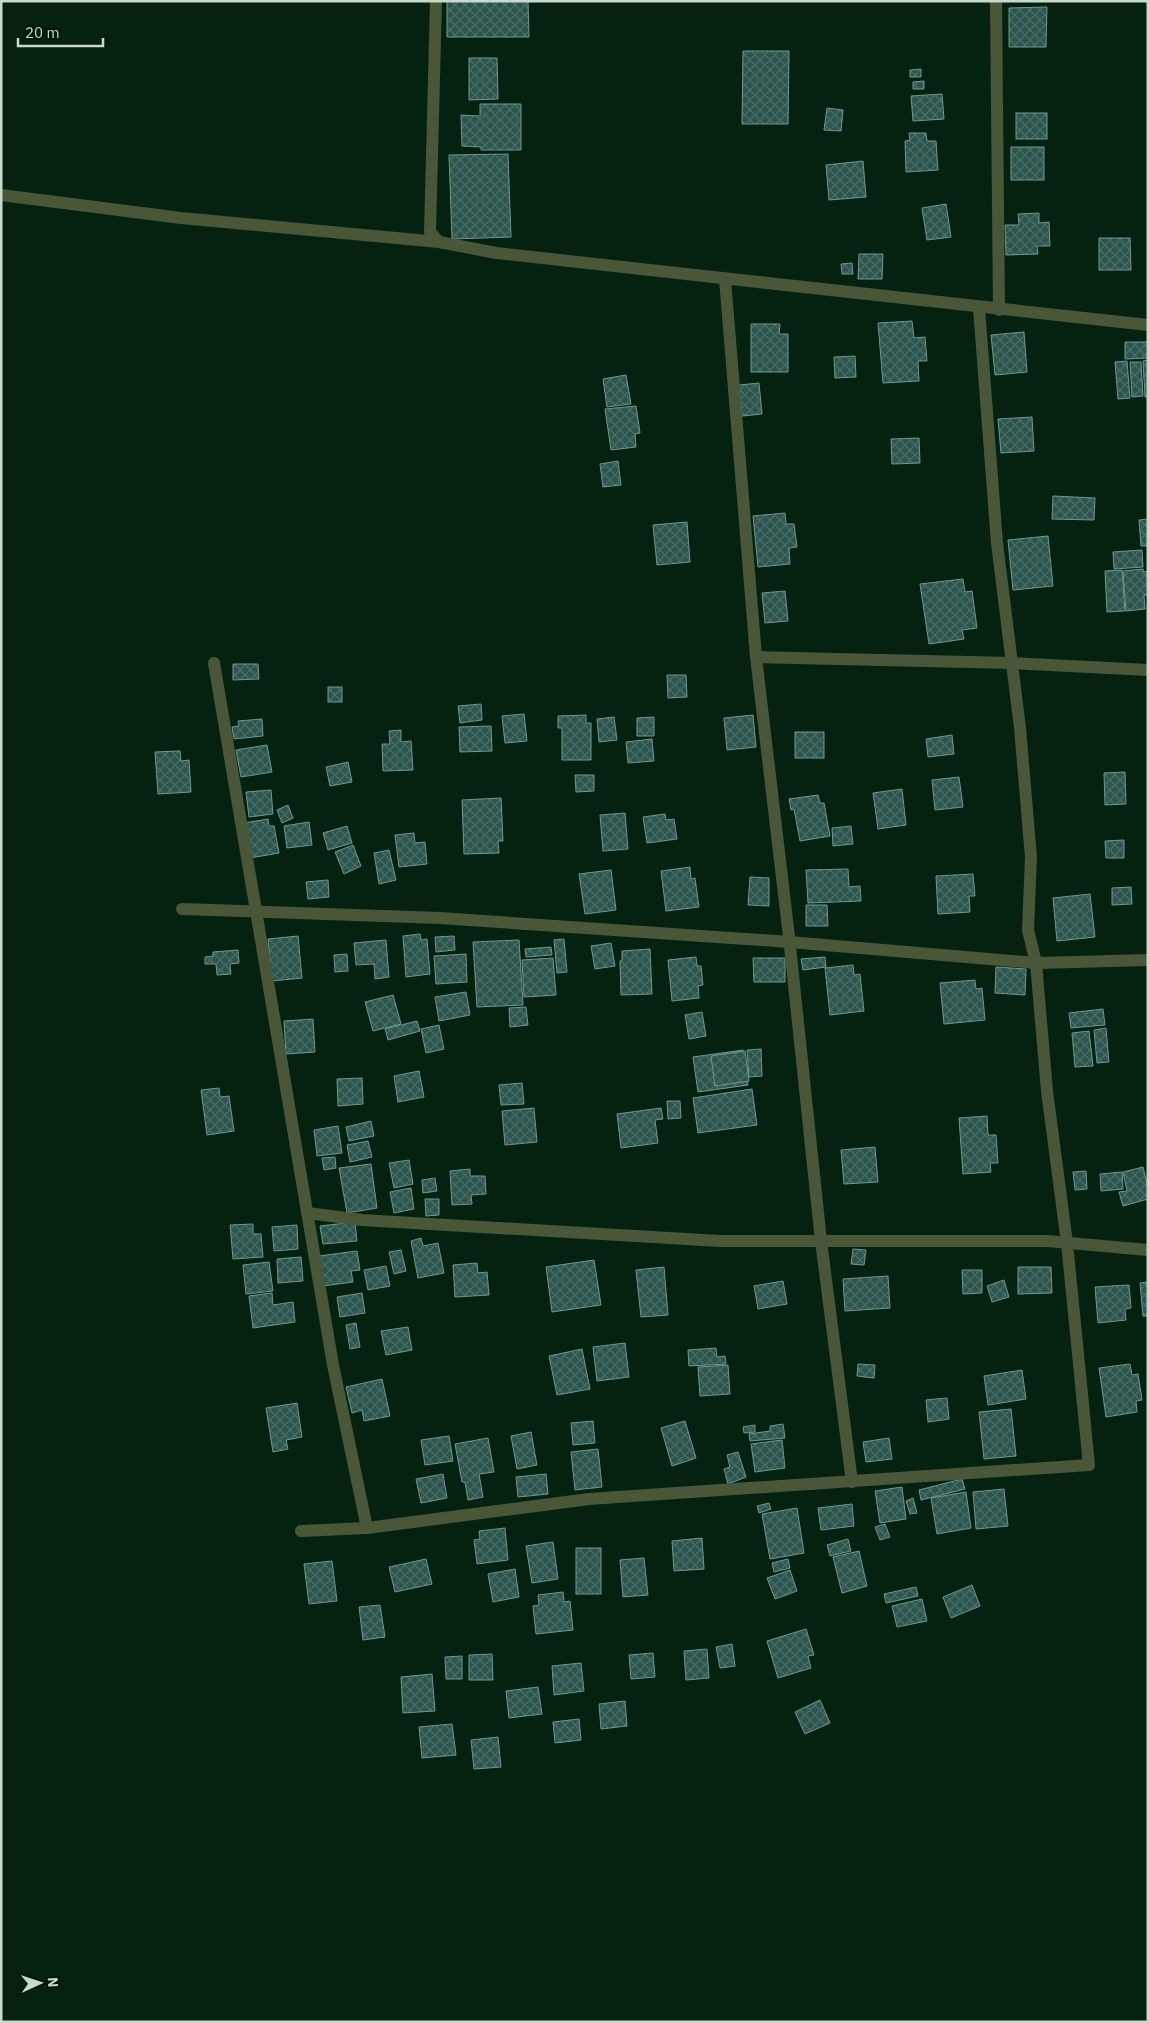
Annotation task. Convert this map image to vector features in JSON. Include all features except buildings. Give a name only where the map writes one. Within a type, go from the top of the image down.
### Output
[{"type":"street","points":[[436,1],[430,232],[439,242]]},
{"type":"street","points":[[996,1],[999,310]]},
{"type":"street","points":[[1,195],[180,218],[439,242],[496,253],[979,308],[1148,325]]},
{"type":"street","points":[[725,278],[756,657],[790,942],[821,1241],[852,1482]]},
{"type":"street","points":[[301,1531],[367,1528],[589,1499],[1089,1465],[1067,1243],[1047,1091],[1036,963],[1028,930],[1031,857],[1012,663],[997,543],[979,308]]},
{"type":"street","points":[[756,657],[1012,663],[1148,670]]},
{"type":"street","points":[[214,663],[333,1364],[367,1528]]},
{"type":"street","points":[[182,909],[255,910],[440,918],[790,942],[1036,963],[1148,960]]},
{"type":"street","points":[[307,1213],[362,1220],[720,1241],[1067,1243],[1148,1250]]}]
